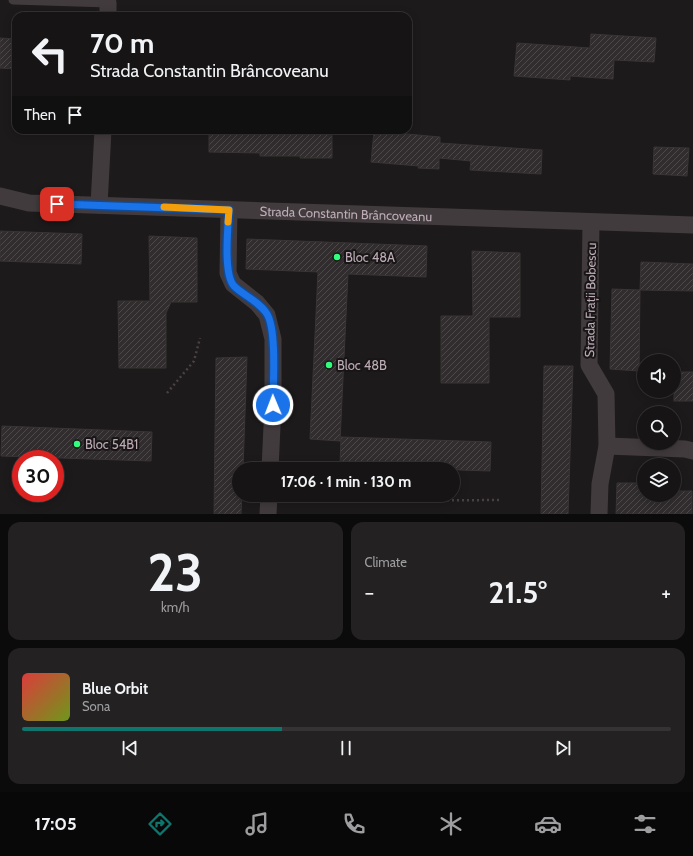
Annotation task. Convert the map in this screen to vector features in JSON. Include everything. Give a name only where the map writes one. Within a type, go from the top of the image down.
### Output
[{"type":"street","points":[[100,205],[103,134]]},
{"type":"street","name":"Strada Constantin Brâncoveanu","points":[[0,196],[29,203],[693,226]]},
{"type":"street","points":[[229,210],[228,273],[233,284],[257,303],[267,315],[273,339],[273,405],[270,462]]},
{"type":"street","name":"Strada Frații Bobescu","points":[[591,222],[589,365],[606,394],[607,446],[600,484],[599,514]]},
{"type":"street","points":[[607,446],[685,449],[693,451]]},
{"type":"street","points":[[268,514],[269,502]]},
{"type":"lane","points":[[13,0],[108,9]]},
{"type":"path","points":[[167,393],[194,361],[200,338]]},
{"type":"path","points":[[460,500],[500,500]]},
{"type":"building","points":[[591,34],[656,38],[654,62],[614,60],[613,79],[570,76],[570,80],[514,76],[517,43],[590,48]]},
{"type":"building","points":[[0,38],[12,39],[12,69],[0,68]]},
{"type":"building","points":[[209,134],[332,134],[332,158],[300,158],[300,156],[260,156],[260,153],[209,152]]},
{"type":"building","points":[[374,134],[407,134],[440,137],[440,143],[542,150],[541,174],[470,170],[471,161],[439,158],[439,169],[371,162]]},
{"type":"building","points":[[654,147],[689,148],[687,176],[653,174]]},
{"type":"building","points":[[0,231],[82,234],[81,264],[0,261]]},
{"type":"building","points":[[149,236],[197,238],[197,302],[171,302],[166,313],[166,368],[119,368],[118,301],[150,301]]},
{"type":"building","points":[[247,239],[427,246],[426,277],[348,274],[340,441],[310,439],[318,272],[246,269]]},
{"type":"building","points":[[472,251],[520,253],[520,317],[489,317],[489,383],[441,383],[441,316],[473,316]]},
{"type":"building","points":[[641,262],[693,264],[693,291],[640,290]]},
{"type":"building","points":[[612,289],[640,290],[639,354],[637,354],[637,371],[610,369]]},
{"type":"building","points":[[247,357],[243,462],[232,462],[232,502],[242,502],[241,514],[214,514],[216,358]]},
{"type":"building","points":[[544,366],[573,366],[568,514],[541,514]]},
{"type":"building","points":[[681,372],[693,372],[693,401],[674,401],[674,398],[681,398]]},
{"type":"building","name":"Bloc 54B1","points":[[2,426],[152,432],[151,461],[64,458],[64,450],[12,450],[12,456],[1,456]]},
{"type":"building","points":[[341,437],[491,442],[490,471],[460,470],[460,462],[340,462]]},
{"type":"building","points":[[617,483],[637,483],[637,502],[681,502],[681,491],[692,491],[692,514],[616,514]]},
{"type":"slow traffic","points":[[164,207],[229,210],[228,222]]},
{"type":"place","name":"Bloc 48A","points":[[337,257]]},
{"type":"place","name":"Bloc 48B","points":[[329,365]]},
{"type":"place","name":"Bloc 54B1","points":[[77,444]]},
{"type":"route","points":[[57,204],[229,210],[228,273],[233,284],[257,303],[267,315],[273,339],[273,405]]}]
